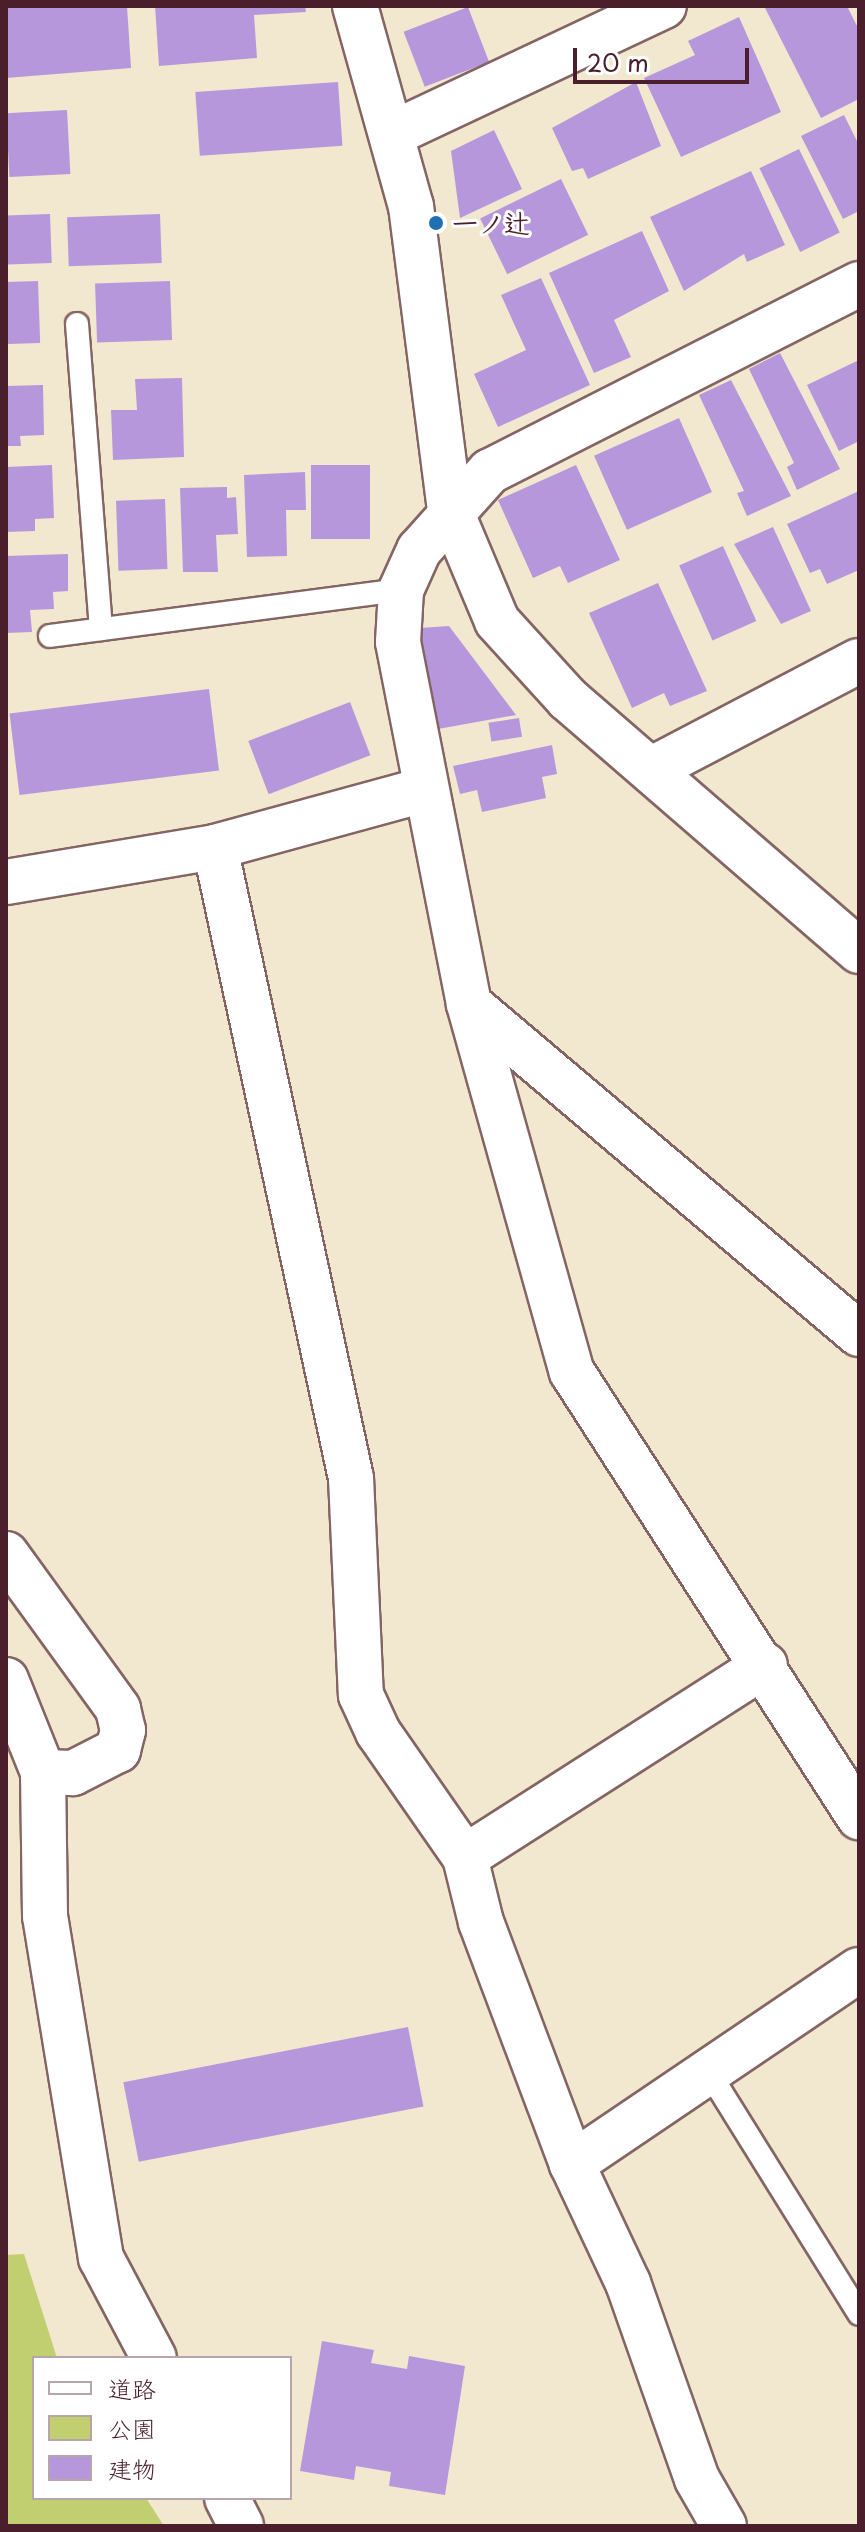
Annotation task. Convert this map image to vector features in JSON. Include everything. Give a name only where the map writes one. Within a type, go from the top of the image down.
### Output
[{"type":"street","points":[[355,6],[396,132],[450,509],[497,621],[568,699],[859,951]]},
{"type":"street","points":[[396,132],[664,6]]},
{"type":"street","points":[[859,284],[490,471],[450,509],[401,590],[398,642],[423,790],[469,1004],[572,1372],[765,1665],[859,1817]]},
{"type":"street","points":[[652,769],[859,661]]},
{"type":"street","points":[[6,882],[215,847],[423,790]]},
{"type":"street","points":[[215,847],[351,1478],[361,1695],[378,1732],[465,1857],[481,1922],[572,2164],[628,2283],[697,2479],[724,2526]]},
{"type":"street","points":[[469,1004],[859,1334]]},
{"type":"street","points":[[6,1554],[118,1709],[123,1730],[118,1750],[73,1773],[43,1772]]},
{"type":"street","points":[[465,1857],[765,1665]]},
{"type":"street","points":[[6,1680],[43,1772],[45,1916],[101,2258],[153,2356]]},
{"type":"street","points":[[572,2164],[859,1970]]},
{"type":"street","points":[[228,2500],[241,2526]]},
{"type":"lane","points":[[77,324],[101,629]]},
{"type":"lane","points":[[50,636],[401,590]]},
{"type":"lane","points":[[708,2071],[859,2314]]},
{"type":"green space","points":[[24,2254],[56,2356],[32,2356],[32,2500],[147,2500],[164,2526],[6,2526],[6,2255]]},
{"type":"building","points":[[6,6],[127,6],[131,68],[6,78]]},
{"type":"building","points":[[155,6],[305,6],[306,12],[254,15],[257,58],[159,66]]},
{"type":"building","points":[[764,6],[847,6],[859,30],[859,99],[821,118]]},
{"type":"building","points":[[468,7],[489,62],[425,87],[404,32]]},
{"type":"building","points":[[739,17],[781,112],[681,157],[644,78],[695,55],[688,41]]},
{"type":"building","points":[[338,82],[342,146],[200,156],[195,92]]},
{"type":"building","points":[[636,82],[661,146],[588,179],[583,168],[572,171],[552,128]]},
{"type":"building","points":[[67,110],[70,174],[9,177],[6,113]]},
{"type":"building","points":[[844,115],[859,145],[859,211],[843,219],[801,136]]},
{"type":"building","points":[[494,130],[522,189],[460,218],[451,151]]},
{"type":"building","points":[[799,149],[840,233],[800,252],[759,168]]},
{"type":"building","points":[[751,171],[785,245],[747,262],[744,254],[684,291],[650,217]]},
{"type":"building","points":[[561,179],[588,235],[507,274],[480,218]]},
{"type":"building","points":[[50,214],[52,263],[8,265],[6,216]]},
{"type":"building","points":[[160,214],[162,263],[69,266],[67,217]]},
{"type":"building","points":[[642,231],[669,291],[614,320],[631,357],[594,373],[549,273]]},
{"type":"building","points":[[541,278],[590,385],[498,427],[474,374],[526,350],[501,295]]},
{"type":"building","points":[[38,281],[40,343],[8,344],[6,282]]},
{"type":"building","points":[[170,281],[172,340],[97,343],[95,284]]},
{"type":"building","points":[[780,353],[840,469],[797,490],[787,467],[794,463],[749,369]]},
{"type":"building","points":[[859,360],[859,441],[839,451],[807,385]]},
{"type":"building","points":[[182,378],[184,457],[113,460],[111,410],[137,410],[135,379]]},
{"type":"building","points":[[731,380],[791,496],[747,516],[737,493],[744,491],[699,395]]},
{"type":"building","points":[[43,385],[44,435],[20,436],[21,446],[6,446],[6,386]]},
{"type":"building","points":[[679,418],[712,492],[627,530],[594,456]]},
{"type":"building","points":[[52,465],[54,518],[35,519],[35,531],[6,532],[6,467]]},
{"type":"building","points":[[311,465],[370,465],[370,539],[311,539]]},
{"type":"building","points":[[576,465],[620,560],[568,583],[560,566],[533,578],[498,500]]},
{"type":"building","points":[[305,472],[306,510],[286,510],[287,556],[247,557],[244,475]]},
{"type":"building","points":[[227,487],[227,498],[236,497],[238,534],[216,535],[218,572],[183,572],[180,488]]},
{"type":"building","points":[[859,491],[859,570],[827,584],[820,569],[810,573],[787,524]]},
{"type":"building","points":[[165,499],[167,569],[118,571],[116,501]]},
{"type":"building","points":[[773,527],[811,611],[781,624],[734,544]]},
{"type":"building","points":[[723,546],[756,621],[713,640],[679,566]]},
{"type":"building","points":[[68,554],[68,591],[53,592],[54,609],[30,610],[32,632],[6,633],[6,556]]},
{"type":"building","points":[[658,583],[707,691],[670,706],[664,693],[632,708],[589,613]]},
{"type":"building","points":[[449,626],[516,715],[438,729],[420,628]]},
{"type":"building","points":[[209,689],[219,770],[19,795],[9,713]]},
{"type":"building","points":[[350,702],[370,755],[269,794],[248,741]]},
{"type":"building","points":[[519,718],[522,737],[491,742],[488,723]]},
{"type":"building","points":[[552,745],[557,774],[542,777],[546,798],[482,812],[477,790],[460,794],[453,766]]},
{"type":"building","points":[[408,2027],[423,2107],[139,2162],[123,2082]]},
{"type":"building","points":[[322,2341],[374,2350],[371,2363],[407,2369],[409,2356],[465,2366],[445,2495],[389,2486],[391,2472],[356,2466],[354,2480],[300,2471]]},
{"type":"place","name":"一ノ辻","points":[[436,223]]}]
